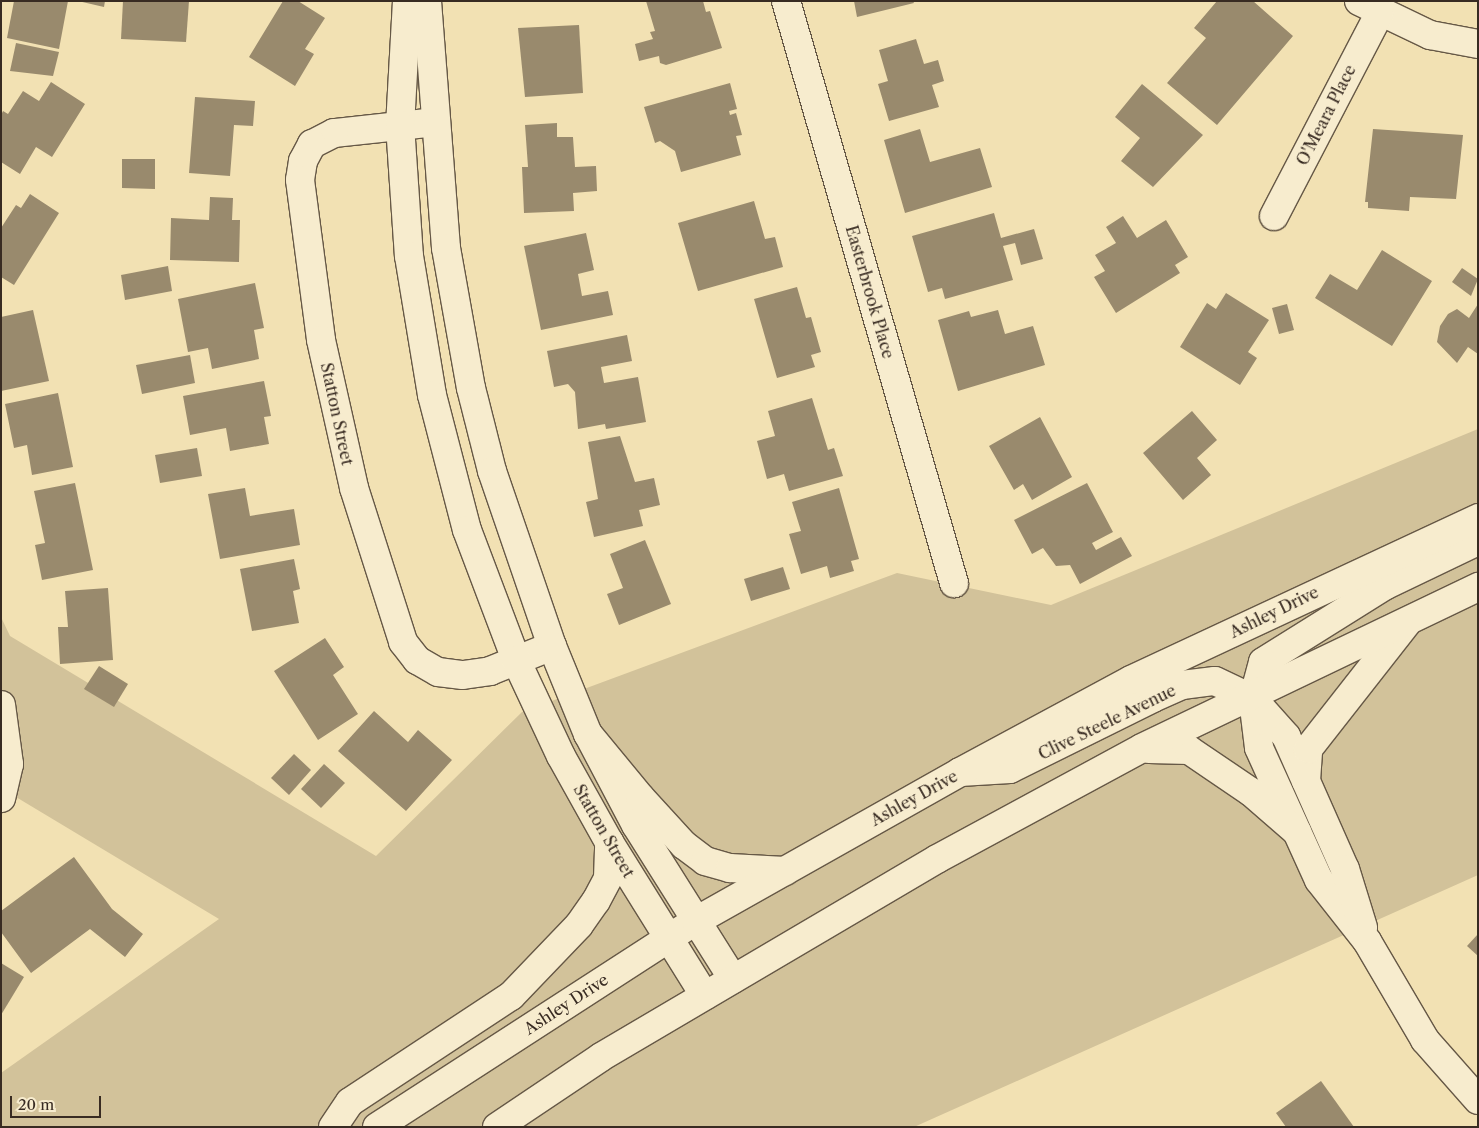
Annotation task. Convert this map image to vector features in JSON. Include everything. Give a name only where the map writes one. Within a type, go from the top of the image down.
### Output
[{"type":"street","points":[[390,1],[402,63]]},
{"type":"street","name":"Statton Street","points":[[407,1],[400,125],[409,256],[432,395],[468,530],[516,660],[561,756],[609,842],[705,996]]},
{"type":"street","name":"Statton Street","points":[[427,1],[430,64],[446,248],[471,388],[492,471],[552,646],[588,734],[636,825],[733,979]]},
{"type":"street","points":[[430,64],[444,1]]},
{"type":"street","name":"Easterbrook Place","points":[[786,1],[954,582]]},
{"type":"street","points":[[1369,8],[1430,35],[1478,44]]},
{"type":"street","name":"O'Meara Place","points":[[1274,216],[1369,8]]},
{"type":"street","name":"Statton Street","points":[[436,122],[334,133],[312,144],[303,161],[300,180],[321,340],[354,488],[403,642],[417,660],[438,672],[463,675],[490,671],[552,646]]},
{"type":"street","name":"Ashley Drive","points":[[377,1127],[668,938],[960,772],[1132,680],[1478,518]]},
{"type":"street","name":"Clive Steele Avenue","points":[[1478,541],[1386,586],[1263,662],[1253,698],[1259,748],[1319,880],[1366,941],[1425,1040],[1478,1100]]},
{"type":"street","points":[[497,1127],[538,1099],[705,996],[938,859],[1142,748],[1253,698],[1411,617],[1478,587]]},
{"type":"street","points":[[1306,781],[1308,749],[1411,617]]},
{"type":"street","name":"Clive Steele Avenue","points":[[960,772],[1010,769],[1182,685],[1215,681],[1253,698],[1286,736],[1345,869],[1366,941]]},
{"type":"street","points":[[1,706],[9,764],[1,798]]},
{"type":"street","points":[[588,734],[646,804],[684,845],[705,861],[730,868],[785,871]]},
{"type":"street","points":[[1142,748],[1189,750],[1251,792],[1297,832]]},
{"type":"street","points":[[333,1127],[350,1102],[512,996],[583,920],[608,878],[609,842]]},
{"type":"shaded area","points":[[1478,429],[1478,875],[914,1127],[1,1127],[1,1073],[219,919],[1,788],[1,617],[10,636],[376,856],[522,712],[897,573],[1051,605]]},
{"type":"building","points":[[14,1],[68,1],[59,49],[7,38]]},
{"type":"building","points":[[78,1],[105,1],[104,7]]},
{"type":"building","points":[[123,1],[189,1],[186,42],[121,39]]},
{"type":"building","points":[[283,1],[298,1],[325,18],[305,49],[314,54],[295,86],[249,57]]},
{"type":"building","points":[[646,1],[703,1],[706,12],[710,11],[722,48],[666,65],[660,63],[659,56],[639,61],[635,44],[653,39],[650,32],[655,31]]},
{"type":"building","points":[[854,1],[913,1],[914,3],[857,17]]},
{"type":"building","points":[[1217,1],[1253,1],[1293,36],[1217,125],[1167,83],[1206,38],[1194,28]]},
{"type":"building","points":[[579,25],[583,93],[525,97],[518,28]]},
{"type":"building","points":[[916,39],[924,64],[938,60],[944,81],[932,85],[939,107],[889,121],[878,84],[888,81],[879,50]]},
{"type":"building","points":[[16,43],[59,52],[53,76],[10,71]]},
{"type":"building","points":[[51,82],[85,104],[52,157],[36,147],[20,174],[1,162],[1,115],[3,111],[8,114],[23,91],[39,101]]},
{"type":"building","points":[[730,83],[737,109],[729,111],[730,115],[736,113],[742,135],[736,136],[741,155],[681,172],[675,151],[660,141],[655,143],[644,107]]},
{"type":"building","points":[[1142,84],[1203,135],[1153,187],[1121,161],[1140,138],[1115,117]]},
{"type":"building","points":[[195,97],[255,101],[253,126],[234,125],[230,176],[189,173]]},
{"type":"building","points":[[557,123],[557,137],[573,137],[575,167],[596,166],[597,191],[573,193],[574,211],[524,213],[522,167],[528,167],[525,125]]},
{"type":"building","points":[[920,129],[930,162],[980,148],[992,187],[905,213],[884,140]]},
{"type":"building","points":[[1373,129],[1463,135],[1456,199],[1410,197],[1409,211],[1368,208],[1368,202],[1365,202]]},
{"type":"building","points":[[122,159],[155,159],[155,189],[122,188]]},
{"type":"building","points":[[30,194],[59,213],[14,285],[1,277],[1,228],[16,205],[21,208]]},
{"type":"building","points":[[210,197],[233,198],[232,220],[240,220],[239,262],[170,260],[171,218],[209,220]]},
{"type":"building","points":[[754,201],[765,239],[775,237],[783,267],[698,291],[678,223]]},
{"type":"building","points":[[994,213],[1001,238],[1034,229],[1043,259],[1021,265],[1015,243],[1003,246],[1013,280],[945,299],[942,288],[928,292],[912,236]]},
{"type":"building","points":[[1123,216],[1137,238],[1166,220],[1188,257],[1175,265],[1180,273],[1116,313],[1094,277],[1105,271],[1095,255],[1116,243],[1106,227]]},
{"type":"building","points":[[586,233],[594,270],[578,274],[582,296],[608,291],[613,315],[541,330],[524,246]]},
{"type":"building","points":[[1382,250],[1432,281],[1392,346],[1315,298],[1330,274],[1357,290]]},
{"type":"building","points":[[168,266],[172,291],[125,300],[121,275]]},
{"type":"building","points":[[1462,268],[1478,279],[1471,296],[1452,282]]},
{"type":"building","points":[[255,283],[264,328],[254,330],[259,359],[212,369],[208,348],[188,352],[178,299]]},
{"type":"building","points":[[797,287],[806,318],[811,317],[821,352],[811,355],[815,367],[777,378],[754,299]]},
{"type":"building","points":[[1226,293],[1269,320],[1248,352],[1257,358],[1240,385],[1180,347],[1207,303],[1216,309]]},
{"type":"building","points":[[1287,304],[1294,330],[1279,334],[1272,308]]},
{"type":"building","points":[[1478,304],[1478,354],[1468,347],[1457,363],[1437,342],[1440,326],[1448,314],[1457,309],[1469,318]]},
{"type":"building","points":[[33,310],[49,381],[1,391],[1,317]]},
{"type":"building","points":[[998,310],[1005,334],[1033,326],[1045,365],[958,391],[938,320],[969,311],[971,317]]},
{"type":"building","points":[[627,335],[632,361],[601,367],[604,383],[638,377],[646,422],[606,429],[605,424],[578,429],[575,392],[568,384],[554,387],[547,351]]},
{"type":"building","points":[[190,355],[195,383],[142,394],[136,365]]},
{"type":"building","points":[[264,381],[271,416],[264,417],[269,444],[230,451],[226,428],[190,435],[183,396]]},
{"type":"building","points":[[58,393],[73,467],[32,475],[27,445],[14,448],[5,404]]},
{"type":"building","points":[[812,398],[828,450],[834,448],[843,476],[789,491],[784,474],[767,479],[757,441],[775,436],[768,411]]},
{"type":"building","points":[[1192,411],[1217,440],[1197,458],[1211,475],[1183,500],[1143,453]]},
{"type":"building","points":[[1040,417],[1072,477],[1032,500],[1023,484],[1014,490],[989,446]]},
{"type":"building","points":[[620,436],[635,482],[654,478],[660,505],[639,510],[643,526],[594,537],[586,502],[598,499],[588,442]]},
{"type":"building","points":[[197,448],[202,476],[160,483],[155,455]]},
{"type":"building","points":[[75,483],[93,570],[42,580],[35,545],[45,543],[34,491]]},
{"type":"building","points":[[1087,483],[1113,532],[1092,543],[1096,550],[1121,537],[1132,556],[1080,584],[1070,565],[1056,566],[1043,548],[1032,554],[1014,520]]},
{"type":"building","points":[[245,488],[250,516],[294,509],[300,545],[220,559],[208,494]]},
{"type":"building","points":[[839,488],[859,559],[851,561],[854,571],[830,578],[827,566],[801,574],[789,534],[801,531],[792,502]]},
{"type":"building","points":[[645,540],[671,604],[619,625],[607,594],[623,588],[610,554]]},
{"type":"building","points":[[294,559],[300,589],[293,591],[299,623],[252,631],[240,569]]},
{"type":"building","points":[[783,567],[790,589],[751,601],[744,579]]},
{"type":"building","points":[[108,588],[113,660],[60,664],[58,627],[68,627],[65,591]]},
{"type":"building","points":[[325,638],[344,667],[333,675],[358,714],[318,740],[274,671]]},
{"type":"building","points":[[99,666],[128,684],[114,707],[84,689]]},
{"type":"building","points":[[374,711],[408,742],[418,730],[452,760],[406,811],[338,751]]},
{"type":"building","points":[[294,754],[311,770],[289,795],[271,778]]},
{"type":"building","points":[[324,764],[345,783],[321,808],[301,789]]},
{"type":"building","points":[[74,857],[112,909],[143,934],[125,957],[90,929],[31,973],[1,932],[1,911]]},
{"type":"building","points":[[1478,934],[1478,956],[1467,946]]},
{"type":"building","points":[[1,963],[24,977],[1,1015]]},
{"type":"building","points":[[1321,1081],[1354,1127],[1286,1127],[1276,1113]]}]
